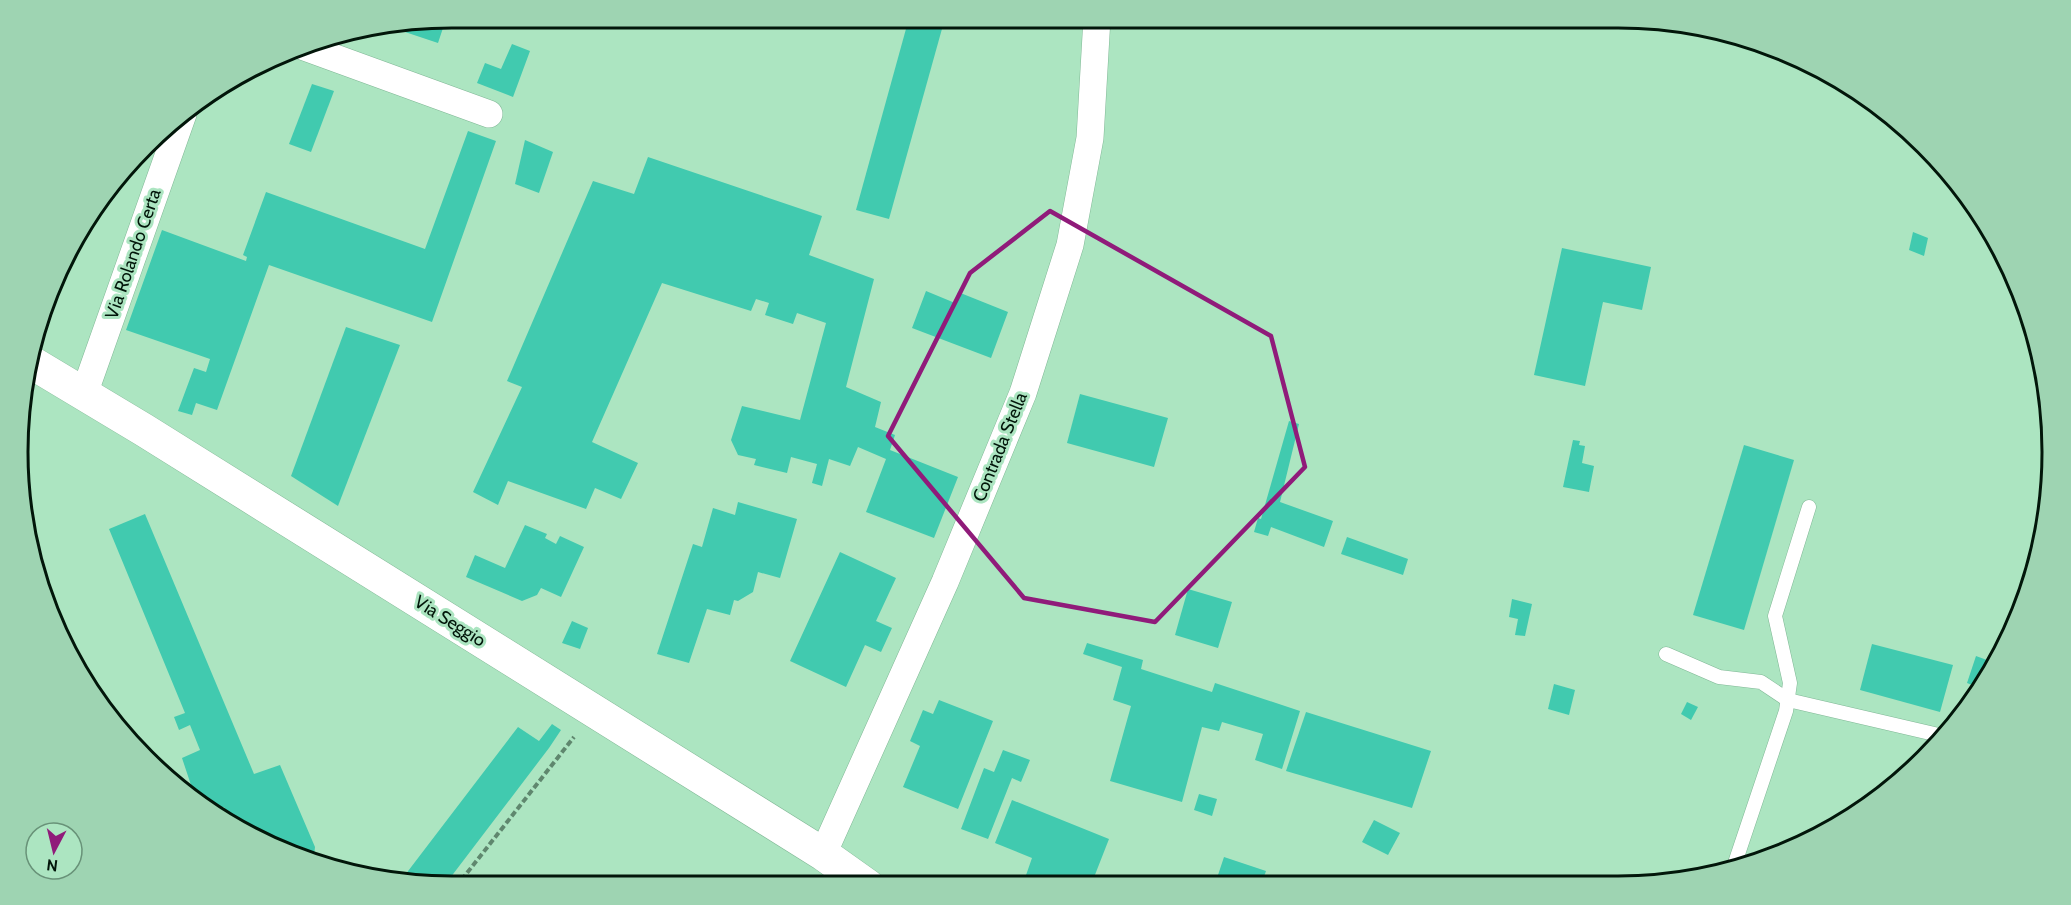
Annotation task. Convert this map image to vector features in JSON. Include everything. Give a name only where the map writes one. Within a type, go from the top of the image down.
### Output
[{"type":"street","name":"Contrada Stella","points":[[824,854],[945,582],[1026,381],[1070,245],[1090,138],[1096,28]]},
{"type":"street","points":[[316,51],[489,114]]},
{"type":"street","name":"Via Rolando Certa","points":[[84,394],[177,130]]},
{"type":"street","name":"Via Seggio","points":[[38,366],[824,854],[854,876]]},
{"type":"lane","points":[[1736,860],[1786,711],[1790,683],[1775,616],[1809,507]]},
{"type":"lane","points":[[1666,654],[1719,677],[1761,682],[1788,700],[1935,734]]},
{"type":"path","points":[[465,876],[594,711]]},
{"type":"highlighted area","points":[[1050,211],[1271,336],[1305,467],[1155,622],[1024,598],[888,436],[970,273]]},
{"type":"building","points":[[443,28],[438,43],[403,31]]},
{"type":"building","points":[[906,28],[942,28],[889,219],[856,210]]},
{"type":"building","points":[[512,44],[530,51],[513,97],[477,83],[485,63],[501,69]]},
{"type":"building","points":[[312,84],[334,91],[311,152],[289,144]]},
{"type":"building","points":[[468,131],[496,141],[432,322],[269,265],[217,410],[196,403],[192,415],[178,411],[194,368],[206,372],[210,359],[126,330],[162,230],[246,261],[247,257],[243,255],[266,192],[425,249]]},
{"type":"building","points":[[525,140],[553,152],[539,193],[515,184]]},
{"type":"building","points":[[648,157],[822,216],[809,255],[874,279],[846,387],[881,402],[875,427],[895,435],[890,450],[958,477],[934,538],[866,512],[886,459],[858,447],[850,466],[829,459],[822,486],[812,483],[817,464],[791,457],[787,473],[754,465],[756,459],[738,455],[731,440],[742,406],[800,420],[826,323],[797,313],[793,324],[765,315],[769,303],[756,299],[751,311],[662,283],[592,442],[638,463],[621,499],[595,488],[586,509],[508,481],[498,505],[473,492],[522,387],[507,381],[593,181],[634,194]]},
{"type":"building","points":[[1913,232],[1928,238],[1924,256],[1909,250]]},
{"type":"building","points":[[1562,248],[1651,267],[1642,310],[1603,302],[1585,386],[1534,375]]},
{"type":"building","points":[[926,291],[955,303],[958,292],[1008,312],[991,358],[912,328]]},
{"type":"building","points":[[346,327],[400,345],[338,506],[291,476]]},
{"type":"building","points":[[1080,394],[1168,418],[1154,467],[1067,443]]},
{"type":"building","points":[[1289,421],[1299,424],[1280,502],[1333,521],[1324,547],[1271,527],[1268,536],[1254,532],[1258,518],[1261,519]]},
{"type":"building","points":[[1573,440],[1580,441],[1579,445],[1585,446],[1582,463],[1594,466],[1589,492],[1563,487]]},
{"type":"building","points":[[1744,445],[1794,460],[1744,630],[1693,615]]},
{"type":"building","points":[[738,502],[797,519],[780,578],[758,572],[753,592],[738,601],[734,600],[730,615],[707,609],[689,663],[657,654],[693,544],[702,547],[713,508],[735,515]]},
{"type":"building","points":[[145,514],[254,774],[280,765],[315,847],[314,853],[240,820],[192,787],[182,758],[200,750],[190,725],[179,730],[174,717],[185,713],[109,529]]},
{"type":"building","points":[[525,525],[547,534],[545,538],[556,544],[560,536],[584,547],[561,597],[541,588],[537,595],[522,601],[466,577],[475,555],[505,568]]},
{"type":"building","points":[[1347,537],[1408,559],[1403,575],[1341,554]]},
{"type":"building","points":[[840,552],[896,578],[876,621],[892,628],[881,652],[865,645],[846,687],[790,661]]},
{"type":"building","points":[[1188,589],[1232,602],[1218,648],[1175,635]]},
{"type":"building","points":[[1512,599],[1532,604],[1525,636],[1515,635],[1518,619],[1509,617]]},
{"type":"building","points":[[572,621],[588,628],[580,649],[562,643]]},
{"type":"building","points":[[1087,643],[1143,660],[1141,669],[1212,692],[1215,683],[1300,711],[1282,769],[1255,760],[1263,734],[1222,722],[1219,731],[1202,727],[1182,802],[1110,781],[1131,706],[1113,700],[1122,667],[1083,654]]},
{"type":"building","points":[[1872,644],[1953,665],[1940,712],[1860,690]]},
{"type":"building","points":[[1976,656],[1988,660],[1973,685],[1967,683]]},
{"type":"building","points":[[1554,684],[1575,690],[1569,715],[1548,709]]},
{"type":"building","points":[[939,700],[993,721],[958,809],[903,787],[920,746],[910,741],[923,710],[933,714]]},
{"type":"building","points":[[1687,702],[1698,707],[1691,720],[1681,714]]},
{"type":"building","points":[[1306,712],[1431,751],[1412,808],[1286,771]]},
{"type":"building","points":[[552,724],[561,730],[452,876],[406,874],[518,727],[539,741]]},
{"type":"building","points":[[1003,750],[1030,760],[1021,782],[1012,778],[988,839],[961,829],[984,768],[994,772]]},
{"type":"building","points":[[1199,794],[1217,799],[1212,816],[1194,810]]},
{"type":"building","points":[[1012,800],[1109,839],[1095,876],[1026,876],[1032,858],[995,843]]},
{"type":"building","points":[[1374,820],[1400,833],[1388,855],[1362,842]]},
{"type":"building","points":[[1224,857],[1266,871],[1264,876],[1218,876]]}]
